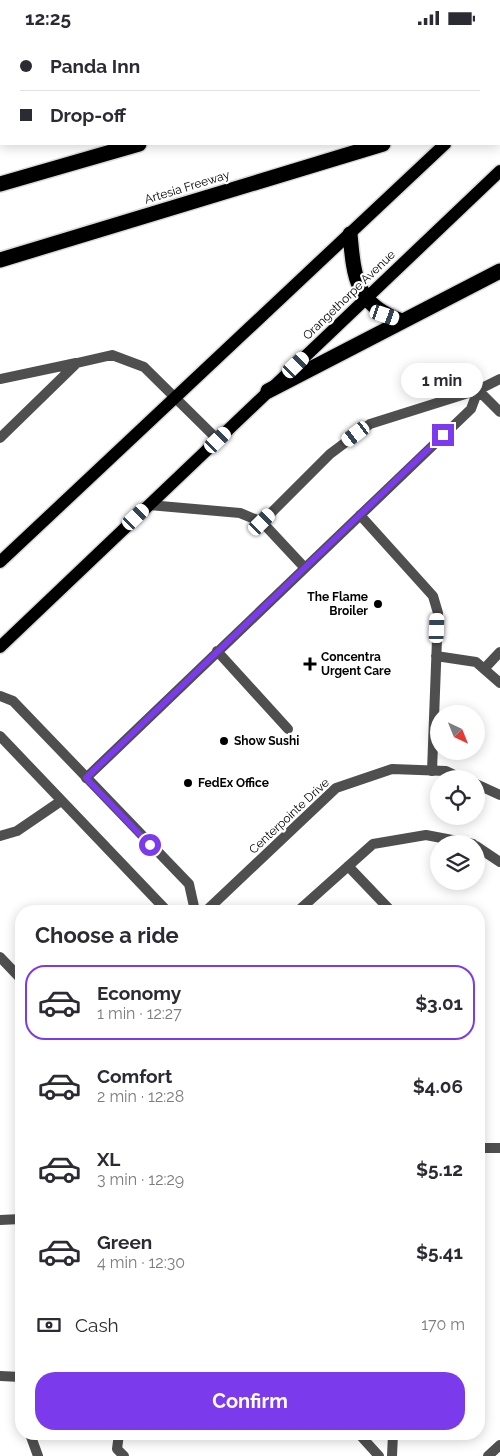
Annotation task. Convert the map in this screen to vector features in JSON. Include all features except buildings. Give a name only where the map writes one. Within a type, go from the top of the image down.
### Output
[{"type":"highway","points":[[0,184],[136,145]]},
{"type":"highway","name":"Artesia Freeway","points":[[0,260],[381,145]]},
{"type":"highway","points":[[350,234],[354,275],[366,299],[385,315],[402,321]]},
{"type":"highway","points":[[268,391],[500,271]]},
{"type":"main road","points":[[0,562],[174,396],[444,145]]},
{"type":"main road","name":"Orangethorpe Avenue","points":[[0,647],[500,171]]},
{"type":"street","points":[[0,379],[112,355],[144,367],[218,440]]},
{"type":"street","points":[[0,438],[77,363]]},
{"type":"street","points":[[262,522],[330,454],[370,424],[478,390],[500,379]]},
{"type":"street","points":[[478,390],[500,411]]},
{"type":"street","points":[[86,778],[471,409],[478,390]]},
{"type":"street","points":[[149,505],[240,513],[262,522],[304,567]]},
{"type":"street","points":[[360,515],[433,596],[438,613],[432,770]]},
{"type":"street","points":[[217,651],[288,729]]},
{"type":"street","points":[[484,669],[500,652]]},
{"type":"street","points":[[436,657],[476,662],[500,683]]},
{"type":"street","points":[[0,696],[13,701],[189,885],[194,905]]},
{"type":"street","points":[[0,736],[161,905]]},
{"type":"street","name":"Centerpointe Drive","points":[[212,905],[336,788],[392,769],[430,771]]},
{"type":"street","points":[[485,788],[500,795]]},
{"type":"street","points":[[0,835],[18,831],[61,801]]},
{"type":"street","points":[[305,905],[373,844],[430,836]]},
{"type":"street","points":[[485,851],[500,861]]},
{"type":"street","points":[[348,866],[385,905]]},
{"type":"street","points":[[0,957],[15,973]]},
{"type":"street","points":[[485,1148],[500,1148]]},
{"type":"street","points":[[0,1220],[15,1219]]},
{"type":"street","points":[[0,1376],[15,1377]]},
{"type":"street","points":[[32,1440],[38,1456]]},
{"type":"street","points":[[118,1440],[117,1449],[124,1456]]},
{"type":"street","points":[[364,1440],[379,1456]]},
{"type":"street","points":[[392,1456],[393,1440]]},
{"type":"street","points":[[488,1456],[500,1445]]},
{"type":"place","name":"The Flame Broiler","points":[[378,604]]},
{"type":"place","name":"Concentra Urgent Care","points":[[310,664]]},
{"type":"place","name":"Show Sushi","points":[[224,741]]},
{"type":"place","name":"FedEx Office","points":[[188,783]]},
{"type":"route","points":[[150,845],[86,778],[128,735],[443,435]]}]
